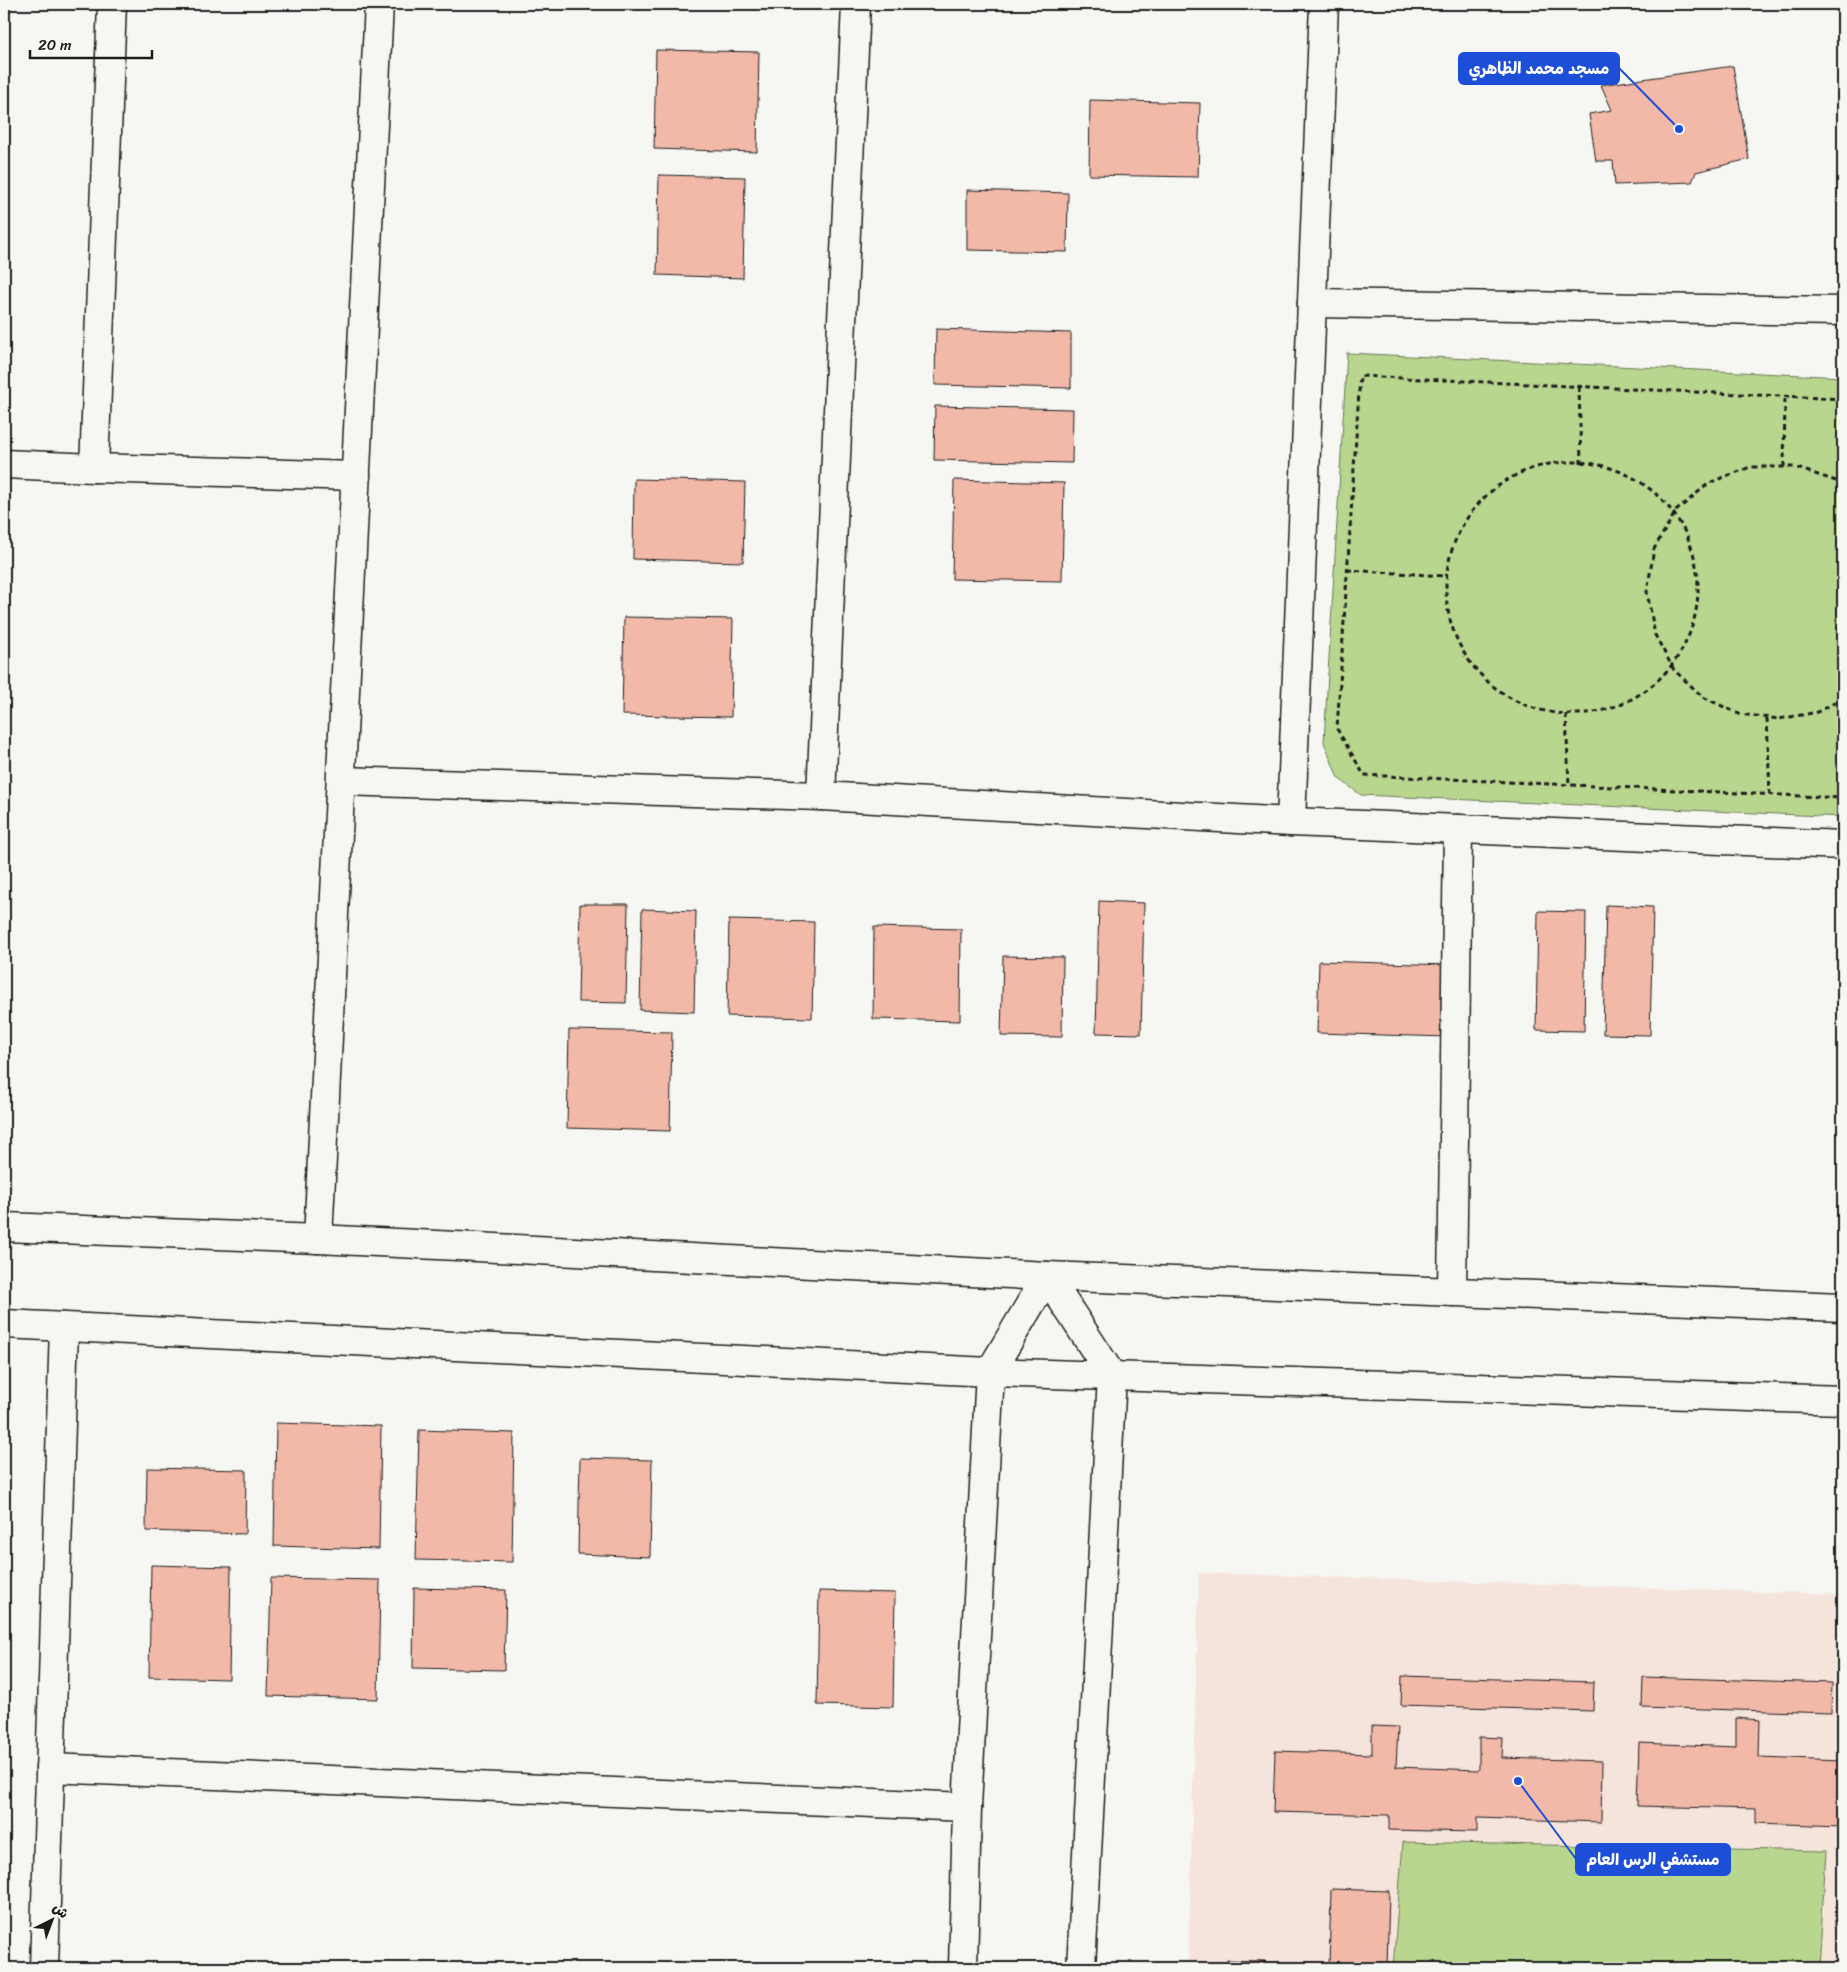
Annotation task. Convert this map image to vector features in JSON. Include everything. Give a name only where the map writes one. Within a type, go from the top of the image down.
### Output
[{"type":"street","points":[[94,468],[112,4]]},
{"type":"street","points":[[318,1238],[379,4]]},
{"type":"street","points":[[822,796],[856,4]]},
{"type":"street","points":[[1291,822],[1324,4]]},
{"type":"street","points":[[1312,302],[1843,311]]},
{"type":"street","points":[[4,464],[356,476]]},
{"type":"street","points":[[341,781],[822,796],[1291,822],[1843,845]]},
{"type":"street","points":[[1452,1292],[1458,829]]},
{"type":"street","points":[[4,1227],[318,1238],[1047,1276],[1843,1307]]},
{"type":"street","points":[[963,1968],[968,1807],[990,1372],[1047,1276]]},
{"type":"street","points":[[1047,1276],[1112,1376],[1081,1968]]},
{"type":"street","points":[[4,1324],[990,1372],[1843,1400]]},
{"type":"street","points":[[44,1968],[64,1327]]},
{"type":"street","points":[[50,1768],[968,1807]]},
{"type":"path","points":[[1843,399],[1360,376],[1337,729],[1364,775],[1843,798]]},
{"type":"path","points":[[1579,387],[1581,463]]},
{"type":"path","points":[[1784,467],[1785,397]]},
{"type":"path","points":[[1547,463],[1591,463],[1633,477],[1667,505],[1674,516],[1690,542],[1698,585],[1694,624],[1677,660],[1650,689],[1615,708],[1576,716],[1536,710],[1501,693],[1472,666],[1452,631],[1444,588],[1446,576],[1452,545],[1474,507],[1506,478],[1547,463]]},
{"type":"path","points":[[1843,487],[1836,481],[1794,467],[1750,467],[1709,483],[1676,511],[1654,549],[1647,592],[1655,635],[1674,670],[1703,698],[1739,714],[1779,719],[1818,712],[1843,698]]},
{"type":"path","points":[[1347,570],[1446,576]]},
{"type":"path","points":[[1566,714],[1569,785]]},
{"type":"path","points":[[1767,718],[1770,794]]},
{"type":"shaded area","points":[[1199,1573],[1843,1594],[1843,1968],[1188,1968]]},
{"type":"green space","points":[[1347,353],[1843,377],[1843,817],[1361,795],[1338,778],[1324,742]]},
{"type":"green space","points":[[1403,1842],[1826,1851],[1819,1968],[1393,1968]]},
{"type":"building","points":[[656,50],[759,52],[757,152],[654,149]]},
{"type":"building","points":[[1733,66],[1749,159],[1696,172],[1692,182],[1615,185],[1613,161],[1596,161],[1589,114],[1612,110],[1601,85]]},
{"type":"building","points":[[1090,100],[1200,103],[1198,177],[1089,175]]},
{"type":"building","points":[[659,175],[745,177],[743,278],[657,275]]},
{"type":"building","points":[[967,190],[1068,193],[1067,252],[967,250]]},
{"type":"building","points":[[936,329],[1071,333],[1071,388],[935,385]]},
{"type":"building","points":[[935,406],[1073,409],[1072,463],[934,460]]},
{"type":"building","points":[[634,479],[745,482],[743,562],[633,559]]},
{"type":"building","points":[[954,480],[1064,483],[1062,581],[952,579]]},
{"type":"building","points":[[624,617],[733,619],[731,717],[622,715]]},
{"type":"building","points":[[1099,901],[1144,903],[1141,1034],[1096,1033]]},
{"type":"building","points":[[580,904],[628,904],[626,1003],[578,1002]]},
{"type":"building","points":[[1606,905],[1653,907],[1650,1035],[1603,1034]]},
{"type":"building","points":[[642,909],[696,911],[694,1012],[640,1010]]},
{"type":"building","points":[[1538,911],[1586,912],[1584,1031],[1536,1030]]},
{"type":"building","points":[[729,920],[814,922],[812,1018],[727,1016]]},
{"type":"building","points":[[874,927],[961,929],[960,1021],[873,1019]]},
{"type":"building","points":[[1003,956],[1063,957],[1062,1037],[1001,1036]]},
{"type":"building","points":[[1319,961],[1449,965],[1447,1037],[1317,1033]]},
{"type":"building","points":[[569,1030],[672,1032],[670,1131],[567,1128]]},
{"type":"building","points":[[276,1423],[381,1426],[379,1549],[274,1546]]},
{"type":"building","points":[[419,1430],[514,1433],[512,1562],[416,1560]]},
{"type":"building","points":[[580,1458],[652,1460],[650,1557],[578,1554]]},
{"type":"building","points":[[147,1468],[246,1470],[245,1534],[146,1531]]},
{"type":"building","points":[[151,1565],[231,1567],[229,1679],[149,1677]]},
{"type":"building","points":[[271,1578],[380,1580],[378,1699],[268,1696]]},
{"type":"building","points":[[414,1588],[506,1590],[504,1670],[413,1668]]},
{"type":"building","points":[[819,1591],[895,1593],[893,1707],[817,1705]]},
{"type":"building","points":[[1402,1676],[1594,1682],[1593,1711],[1401,1705]]},
{"type":"building","points":[[1643,1677],[1832,1683],[1831,1713],[1642,1707]]},
{"type":"building","points":[[1736,1718],[1760,1720],[1759,1757],[1843,1760],[1843,1826],[1756,1823],[1756,1809],[1637,1806],[1639,1743],[1736,1747]]},
{"type":"building","points":[[1372,1726],[1398,1727],[1396,1767],[1479,1770],[1479,1737],[1503,1738],[1502,1758],[1602,1761],[1601,1822],[1477,1818],[1477,1832],[1389,1830],[1389,1815],[1273,1812],[1275,1751],[1372,1754]]},
{"type":"building","points":[[1841,1874],[1843,1874],[1843,1968],[1839,1968]]},
{"type":"building","points":[[1331,1889],[1389,1891],[1387,1968],[1329,1968]]},
{"type":"building","points":[[1227,1960],[1265,1961],[1264,1968],[1227,1968]]},
{"type":"place","name":"مسجد محمد الظاهري","points":[[1679,129]]},
{"type":"place","name":"مستشفي الرس العام","points":[[1518,1781]]}]
